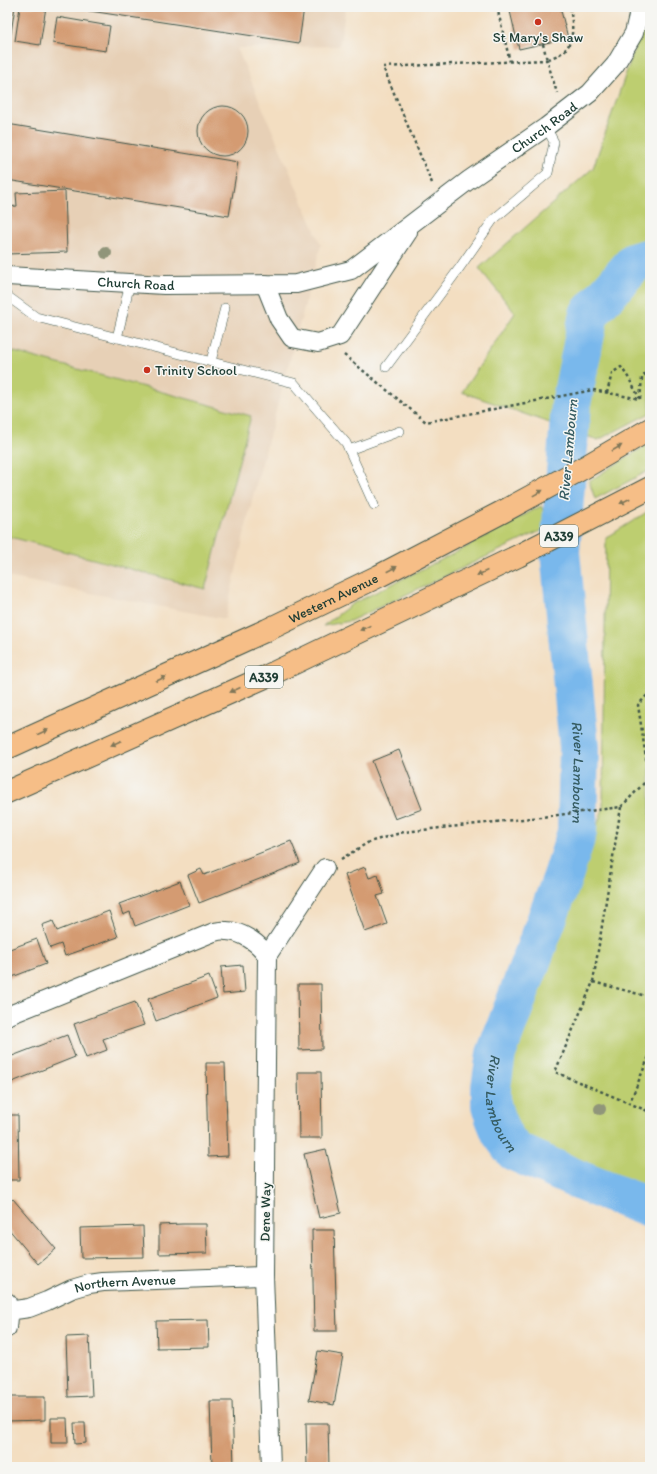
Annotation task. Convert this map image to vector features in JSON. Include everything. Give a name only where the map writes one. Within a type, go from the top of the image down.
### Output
[{"type":"highway","name":"Western Avenue","points":[[7,748],[267,630],[436,547],[585,467],[650,429]]},
{"type":"highway","name":"A339","points":[[7,792],[265,677],[518,556],[650,488]]},
{"type":"street","name":"Church Road","points":[[7,276],[164,285],[296,284],[351,270],[469,180],[546,127],[590,93],[615,65],[634,33],[640,7]]},
{"type":"street","name":"Church Road","points":[[265,284],[279,319],[292,338],[318,343],[340,336],[415,221]]},
{"type":"street","points":[[7,1016],[214,932],[227,930],[240,934],[263,949],[267,956],[325,868]]},
{"type":"street","name":"Dene Way","points":[[267,956],[264,1276],[271,1467]]},
{"type":"street","name":"Northern Avenue","points":[[7,1314],[29,1308],[72,1289],[89,1284],[103,1282],[264,1276]]},
{"type":"lane","points":[[386,367],[493,220],[548,173],[554,142],[546,127]]},
{"type":"lane","points":[[117,338],[130,283]]},
{"type":"lane","points":[[7,296],[36,317],[294,383],[346,443],[374,505]]},
{"type":"lane","points":[[211,361],[226,308]]},
{"type":"lane","points":[[348,450],[400,431]]},
{"type":"path","points":[[497,7],[510,62]]},
{"type":"path","points":[[440,202],[382,68],[547,60],[564,51],[571,42],[572,23],[570,7]]},
{"type":"path","points":[[543,44],[563,114]]},
{"type":"path","points":[[607,393],[612,373],[621,367],[640,399]]},
{"type":"path","points":[[640,399],[642,378],[650,367]]},
{"type":"path","points":[[426,422],[593,390],[640,399]]},
{"type":"path","points":[[325,868],[369,842],[404,832],[550,816],[621,806],[649,778],[638,705],[650,692]]},
{"type":"path","points":[[621,806],[593,982],[555,1072],[650,1112]]},
{"type":"path","points":[[593,982],[650,997]]},
{"type":"path","points":[[629,1104],[650,1054]]},
{"type":"shaded area","name":"Trinity School","points":[[7,7],[346,7],[339,46],[237,48],[321,245],[253,496],[225,619],[7,577]]},
{"type":"green space","points":[[649,7],[650,413],[598,440],[462,392],[515,313],[479,268],[593,168]]},
{"type":"green space","points":[[7,350],[251,416],[205,589],[7,536]]},
{"type":"green space","points":[[650,443],[650,470],[595,499],[589,481]]},
{"type":"green space","points":[[541,506],[551,526],[350,621],[323,626],[352,604],[457,552]]},
{"type":"green space","points":[[650,510],[650,1208],[564,1173],[503,1114],[502,1056],[530,1011],[603,809],[606,538]]},
{"type":"building","points":[[7,7],[15,7],[10,39],[7,39]]},
{"type":"building","points":[[20,7],[46,7],[40,45],[15,41]]},
{"type":"building","points":[[64,7],[304,7],[299,43]]},
{"type":"building","name":"St Mary's Shaw","points":[[509,7],[560,7],[568,38],[519,49]]},
{"type":"building","points":[[57,17],[110,26],[106,51],[53,43]]},
{"type":"building","points":[[223,106],[232,108],[241,113],[246,122],[248,131],[246,140],[241,149],[232,154],[223,156],[214,154],[205,149],[200,140],[198,131],[200,122],[205,113],[214,108]]},
{"type":"building","points":[[7,124],[238,162],[229,216],[7,180]]},
{"type":"building","points":[[65,191],[67,252],[7,254],[7,207],[17,206],[16,193]]},
{"type":"building","points":[[399,750],[422,809],[395,819],[372,761]]},
{"type":"building","points":[[291,841],[300,863],[199,903],[188,875],[201,869],[204,875]]},
{"type":"building","points":[[365,867],[369,878],[378,875],[384,894],[377,896],[387,924],[365,932],[345,875]]},
{"type":"building","points":[[180,881],[189,905],[135,926],[130,912],[123,915],[119,904]]},
{"type":"building","points":[[109,911],[118,937],[65,956],[61,944],[50,948],[42,925],[53,921],[57,931]]},
{"type":"building","points":[[37,939],[46,964],[7,979],[7,950]]},
{"type":"building","points":[[243,965],[245,992],[223,994],[221,967]]},
{"type":"building","points":[[209,976],[217,998],[156,1021],[148,999]]},
{"type":"building","points":[[298,984],[321,984],[322,1049],[299,1050]]},
{"type":"building","points":[[135,1002],[144,1025],[103,1039],[107,1050],[86,1058],[74,1024]]},
{"type":"building","points":[[67,1035],[75,1057],[7,1084],[7,1058]]},
{"type":"building","points":[[206,1063],[225,1063],[228,1156],[208,1157]]},
{"type":"building","points":[[298,1072],[321,1072],[322,1138],[299,1138]]},
{"type":"building","points":[[7,1115],[18,1115],[19,1180],[7,1180]]},
{"type":"building","points":[[326,1149],[341,1213],[319,1218],[304,1154]]},
{"type":"building","points":[[13,1199],[56,1249],[38,1264],[7,1227],[7,1204]]},
{"type":"building","points":[[206,1224],[207,1253],[159,1254],[159,1225]]},
{"type":"building","points":[[143,1226],[144,1257],[81,1258],[80,1228]]},
{"type":"building","points":[[312,1230],[334,1230],[337,1331],[314,1331]]},
{"type":"building","points":[[208,1320],[209,1347],[157,1348],[156,1321]]},
{"type":"building","points":[[89,1336],[92,1396],[68,1397],[66,1337]]},
{"type":"building","points":[[318,1351],[343,1355],[334,1405],[309,1400]]},
{"type":"building","points":[[7,1397],[45,1397],[45,1420],[7,1421]]},
{"type":"building","points":[[210,1401],[232,1401],[234,1467],[212,1467]]},
{"type":"building","points":[[51,1418],[67,1418],[68,1443],[51,1443]]},
{"type":"building","points":[[74,1423],[85,1423],[86,1443],[75,1444]]},
{"type":"building","points":[[306,1423],[328,1423],[329,1467],[307,1467]]},
{"type":"waterway","name":"River Lambourn","points":[[650,258],[635,262],[589,314],[571,404],[560,552],[579,747],[577,832],[562,879],[496,1054],[491,1087],[491,1105],[495,1118],[501,1133],[514,1151],[583,1182],[650,1208]]},
{"type":"place","name":"St Mary's Shaw","points":[[538,22]]},
{"type":"place","name":"Trinity School","points":[[147,370]]}]
